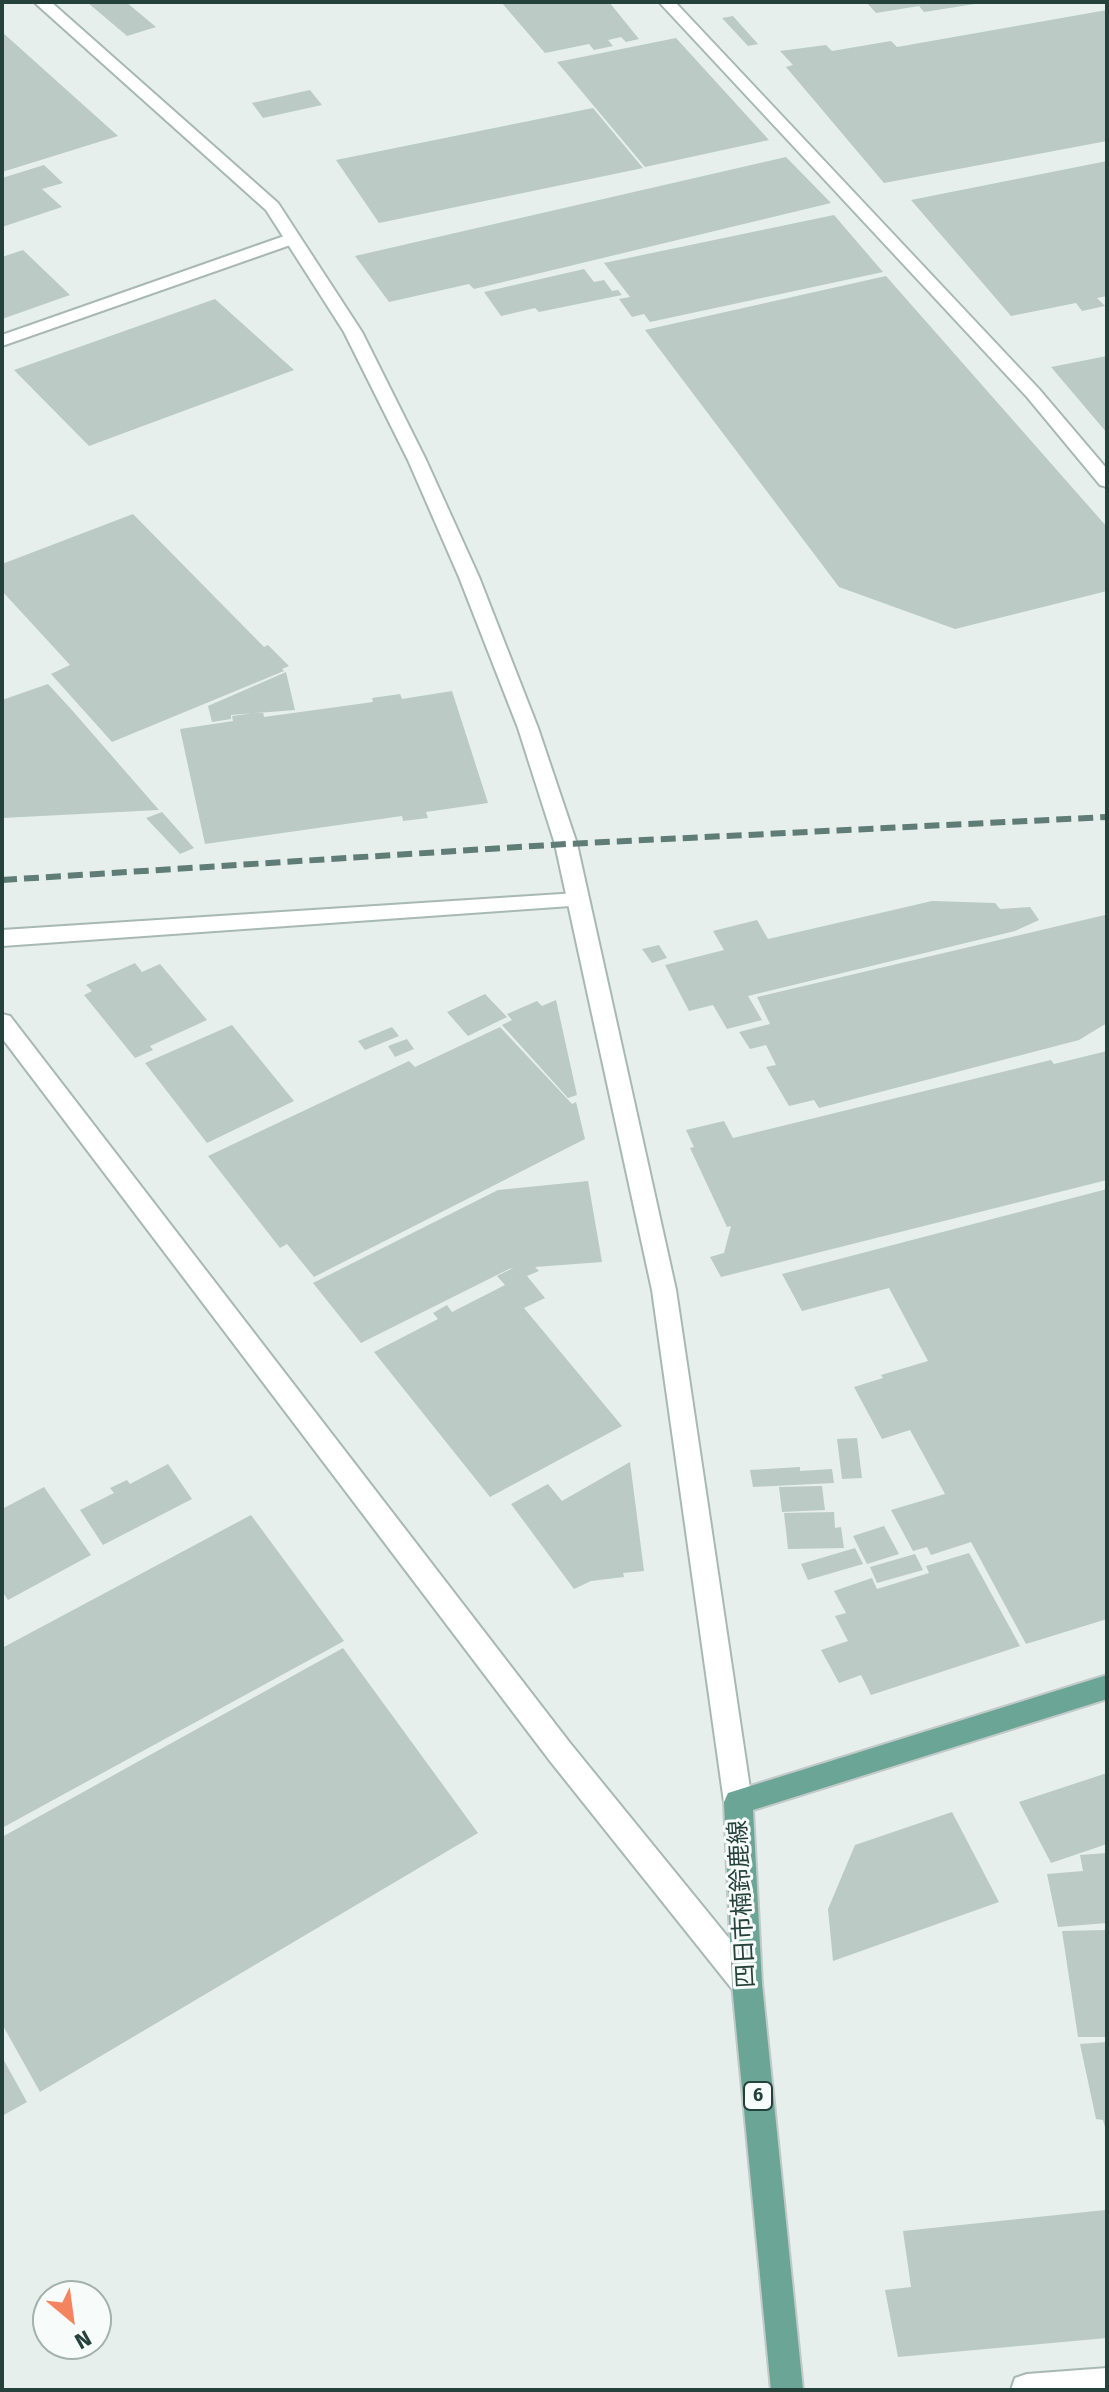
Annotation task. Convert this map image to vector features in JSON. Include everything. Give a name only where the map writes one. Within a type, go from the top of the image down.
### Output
[{"type":"main road","name":"四日市楠鈴鹿線","points":[[787,2390],[747,1984],[738,1802],[1107,1687]]},
{"type":"street","points":[[42,2],[272,207],[353,332],[417,460],[469,577],[528,728],[566,844],[664,1290],[738,1802]]},
{"type":"street","points":[[667,2],[1033,393],[1107,481]]},
{"type":"street","points":[[2,341],[290,239]]},
{"type":"street","points":[[2,938],[577,900]]},
{"type":"street","points":[[2,1022],[560,1752],[747,1984]]},
{"type":"street","points":[[1027,2390],[1107,2384]]},
{"type":"building","points":[[87,2],[126,2],[156,27],[127,36]]},
{"type":"building","points":[[501,2],[609,2],[639,39],[626,42],[621,37],[608,40],[613,46],[594,50],[589,44],[545,53]]},
{"type":"building","points":[[866,2],[975,4],[924,12],[919,6],[876,13]]},
{"type":"building","points":[[1107,10],[1107,141],[884,183],[786,67],[793,65],[780,51],[826,45],[832,51],[891,41],[897,47]]},
{"type":"building","points":[[733,16],[758,44],[748,46],[722,18]]},
{"type":"building","points":[[2,32],[118,136],[2,172]]},
{"type":"building","points":[[676,38],[769,140],[645,167],[557,62]]},
{"type":"building","points":[[310,90],[322,105],[263,118],[252,103]]},
{"type":"building","points":[[593,108],[643,168],[379,223],[336,160]]},
{"type":"building","points":[[786,157],[831,203],[474,289],[469,284],[389,302],[355,256]]},
{"type":"building","points":[[1107,161],[1107,296],[1097,298],[1105,306],[1082,311],[1076,303],[1011,316],[911,200]]},
{"type":"building","points":[[44,165],[63,183],[42,189],[62,207],[2,227],[2,178]]},
{"type":"building","points":[[834,215],[883,272],[650,322],[644,314],[632,317],[619,299],[630,297],[604,263]]},
{"type":"building","points":[[23,250],[70,295],[2,319],[2,257]]},
{"type":"building","points":[[584,269],[594,282],[604,280],[612,291],[618,290],[622,295],[539,312],[535,308],[501,316],[484,292]]},
{"type":"building","points":[[886,276],[1107,527],[1107,591],[955,629],[839,587],[645,330]]},
{"type":"building","points":[[215,299],[294,370],[89,446],[14,370]]},
{"type":"building","points":[[1107,356],[1107,433],[1051,367]]},
{"type":"building","points":[[133,514],[264,647],[268,645],[289,666],[282,669],[284,671],[112,742],[51,674],[70,665],[2,591],[2,564]]},
{"type":"building","points":[[286,672],[295,710],[231,715],[231,719],[212,722],[208,706]]},
{"type":"building","points":[[48,684],[159,810],[2,818],[2,700]]},
{"type":"building","points":[[452,691],[488,803],[426,812],[428,818],[403,821],[402,816],[205,844],[180,729],[233,721],[232,716],[263,712],[264,717],[373,702],[372,698],[400,694],[402,699]]},
{"type":"building","points":[[162,812],[194,848],[180,854],[146,818]]},
{"type":"building","points":[[932,901],[995,903],[1000,909],[1030,907],[1039,920],[1015,931],[748,996],[762,1020],[727,1029],[713,1005],[689,1011],[665,965],[724,950],[713,931],[757,920],[768,939]]},
{"type":"building","points":[[1105,915],[1107,1023],[1079,1040],[819,1108],[814,1100],[789,1106],[766,1067],[776,1065],[766,1045],[750,1049],[739,1032],[770,1024],[757,997]]},
{"type":"building","points":[[659,945],[667,958],[652,963],[642,949]]},
{"type":"building","points":[[135,963],[142,972],[160,964],[207,1020],[150,1046],[153,1050],[135,1058],[84,995],[92,991],[86,985]]},
{"type":"building","points":[[485,994],[507,1017],[468,1036],[447,1012]]},
{"type":"building","points":[[556,1000],[577,1095],[568,1098],[502,1025],[512,1020],[507,1014],[537,1001],[542,1006]]},
{"type":"building","points":[[232,1025],[294,1101],[207,1143],[145,1063]]},
{"type":"building","points":[[392,1027],[399,1036],[365,1050],[358,1041]]},
{"type":"building","points":[[500,1027],[572,1104],[576,1102],[585,1139],[314,1277],[287,1244],[280,1248],[208,1156],[409,1061],[415,1067]]},
{"type":"building","points":[[407,1039],[414,1049],[395,1057],[388,1046]]},
{"type":"building","points":[[1107,1051],[1107,1180],[721,1277],[710,1257],[724,1253],[731,1226],[727,1227],[690,1148],[694,1147],[686,1130],[724,1121],[733,1138],[1051,1060],[1054,1064]]},
{"type":"building","points":[[588,1181],[602,1262],[535,1267],[539,1271],[527,1276],[545,1298],[524,1308],[622,1426],[490,1497],[374,1352],[438,1319],[433,1313],[447,1305],[452,1312],[505,1285],[497,1276],[513,1268],[361,1343],[313,1283],[498,1190]]},
{"type":"building","points":[[1107,1189],[1107,1619],[1026,1644],[971,1542],[931,1555],[927,1547],[913,1551],[891,1510],[945,1494],[910,1430],[882,1439],[854,1387],[928,1361],[889,1288],[802,1311],[782,1274]]},
{"type":"building","points":[[857,1438],[862,1478],[842,1479],[837,1439]]},
{"type":"building","points":[[630,1462],[644,1571],[591,1581],[574,1589],[511,1504],[548,1484],[562,1501]]},
{"type":"building","points":[[168,1464],[192,1499],[103,1545],[80,1510],[114,1493],[110,1488],[127,1480],[130,1484]]},
{"type":"building","points":[[800,1467],[800,1471],[832,1469],[834,1483],[753,1487],[750,1470]]},
{"type":"building","points":[[822,1486],[825,1510],[782,1512],[779,1487]]},
{"type":"building","points":[[44,1487],[91,1555],[8,1600],[2,1591],[2,1509]]},
{"type":"building","points":[[834,1512],[835,1528],[841,1527],[844,1548],[788,1549],[784,1513]]},
{"type":"building","points":[[251,1515],[344,1641],[2,1828],[2,1648]]},
{"type":"building","points":[[884,1526],[899,1554],[867,1564],[853,1536]]},
{"type":"building","points":[[855,1548],[863,1564],[808,1580],[801,1564]]},
{"type":"building","points":[[969,1553],[1020,1646],[871,1695],[861,1675],[839,1683],[821,1650],[848,1641],[835,1616],[846,1613],[834,1591],[872,1578],[877,1589],[929,1573],[926,1566]]},
{"type":"building","points":[[915,1554],[923,1570],[877,1583],[870,1567]]},
{"type":"building","points":[[343,1648],[478,1833],[40,2092],[2,2024],[2,1837]]},
{"type":"building","points":[[1107,1773],[1107,1844],[1051,1863],[1019,1802]]},
{"type":"building","points":[[952,1812],[999,1902],[833,1961],[828,1909],[855,1845]]},
{"type":"building","points":[[1107,1853],[1107,1923],[1058,1927],[1047,1874],[1083,1871],[1080,1855]]},
{"type":"building","points":[[1105,1930],[1107,2037],[1078,2037],[1062,1931]]},
{"type":"building","points":[[1107,2042],[1106,2131],[1103,2120],[1096,2119],[1080,2044]]},
{"type":"building","points":[[2,2057],[27,2102],[2,2116]]},
{"type":"building","points":[[1105,2210],[1107,2338],[898,2357],[885,2290],[911,2287],[903,2231]]},
{"type":"railway","points":[[2,880],[566,844],[1107,817]]}]
